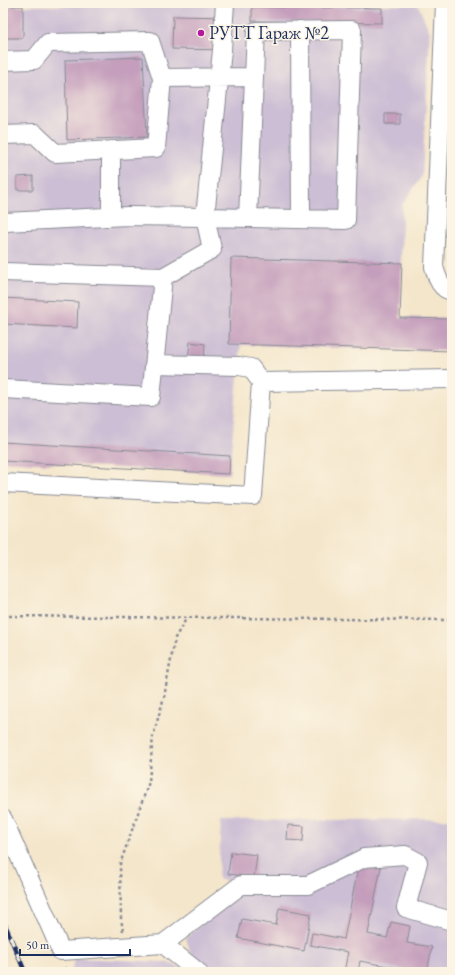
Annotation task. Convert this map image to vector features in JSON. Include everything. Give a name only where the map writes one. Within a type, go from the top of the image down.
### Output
[{"type":"lane","points":[[3,272],[163,277],[212,249],[205,217],[225,3]]},
{"type":"lane","points":[[445,3],[434,267],[438,281],[452,291]]},
{"type":"lane","points":[[300,30],[301,219]]},
{"type":"lane","points":[[3,224],[6,222],[111,217],[346,220],[352,30],[256,31],[248,218]]},
{"type":"lane","points":[[3,60],[34,60],[48,43],[150,41],[162,78],[156,148],[55,153],[35,134],[3,135]]},
{"type":"lane","points":[[162,78],[254,77]]},
{"type":"lane","points":[[111,150],[111,217]]},
{"type":"lane","points":[[3,389],[151,396],[163,277]]},
{"type":"lane","points":[[3,483],[252,496],[261,382],[251,368],[239,366],[154,364]]},
{"type":"lane","points":[[261,382],[452,380]]},
{"type":"lane","points":[[3,819],[61,951],[163,944],[241,885],[308,885],[364,858],[405,855],[418,862],[406,908],[452,921]]},
{"type":"lane","points":[[163,944],[198,972]]},
{"type":"path","points":[[3,616],[452,620]]},
{"type":"path","points":[[127,946],[120,918],[120,864],[149,782],[153,736],[164,698],[175,638],[186,618]]},
{"type":"shaded area","points":[[418,5],[430,32],[422,176],[402,205],[400,317],[452,319],[452,351],[241,345],[229,474],[3,461],[3,6]]},
{"type":"shaded area","points":[[452,819],[452,972],[73,972],[72,970],[74,958],[165,962],[185,969],[192,958],[186,938],[233,897],[233,883],[218,879],[221,821]]},
{"type":"building","points":[[3,6],[23,6],[23,38],[3,38]]},
{"type":"building","points":[[252,7],[382,8],[382,23],[252,21]]},
{"type":"building","name":"РУТТ Гараж №2","points":[[173,16],[230,17],[229,50],[172,49]]},
{"type":"building","points":[[143,57],[147,137],[67,140],[65,60]]},
{"type":"building","points":[[385,114],[400,114],[400,124],[385,124]]},
{"type":"building","points":[[33,176],[33,190],[17,190],[17,177]]},
{"type":"building","points":[[231,258],[402,263],[400,318],[452,319],[452,351],[229,344]]},
{"type":"building","points":[[3,298],[78,302],[77,328],[3,324]]},
{"type":"building","points":[[190,342],[205,344],[204,360],[188,359]]},
{"type":"building","points":[[3,442],[230,456],[229,474],[3,461]]},
{"type":"building","points":[[288,825],[304,826],[303,841],[287,840]]},
{"type":"building","points":[[231,852],[257,855],[254,877],[228,874]]},
{"type":"building","points":[[359,863],[381,867],[368,934],[387,938],[391,922],[410,926],[407,943],[432,947],[427,972],[418,972],[360,961],[358,972],[344,972],[348,952],[310,945],[312,933],[344,939]]},
{"type":"building","points":[[279,908],[311,914],[304,951],[238,938],[242,919],[276,925]]},
{"type":"railway","points":[[3,920],[25,972]]},
{"type":"place","name":"РУТТ Гараж №2","points":[[201,33]]}]
